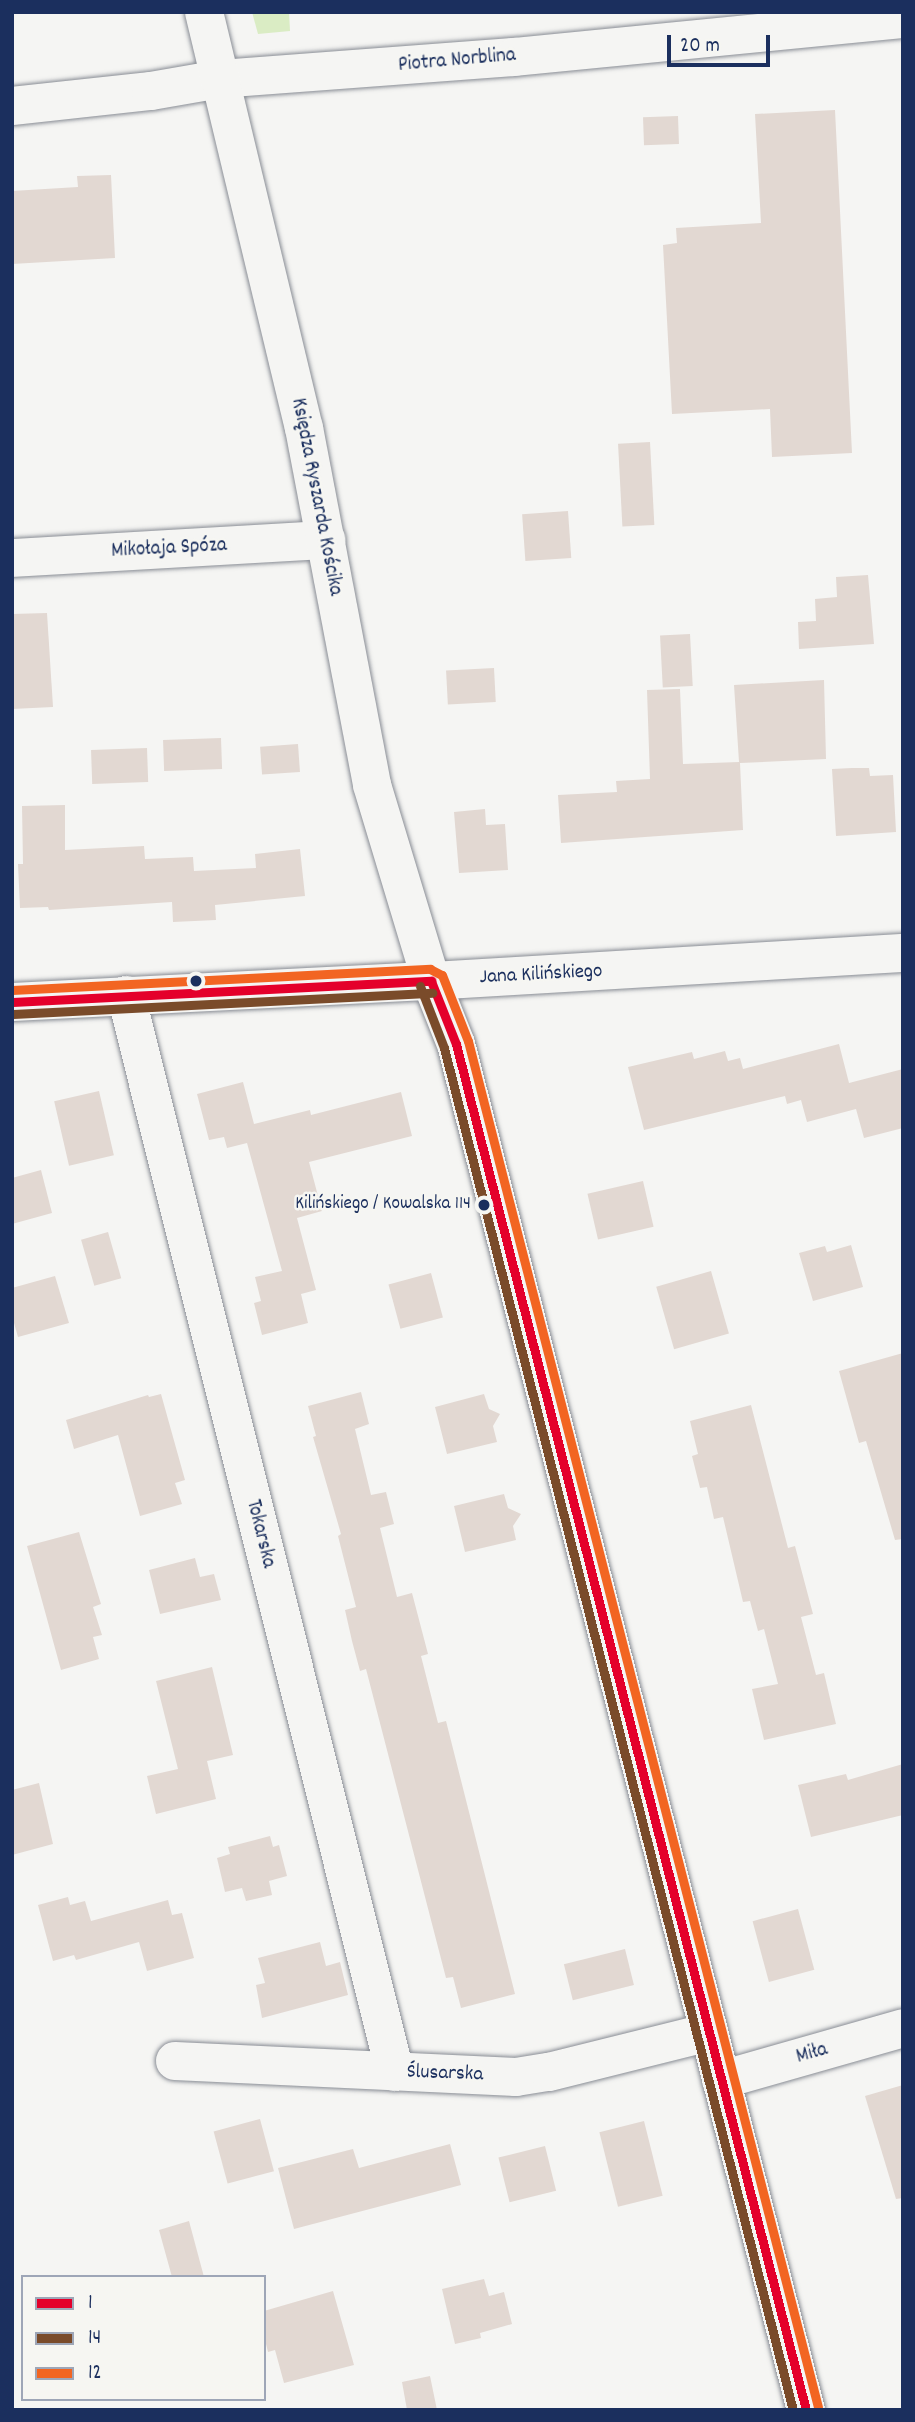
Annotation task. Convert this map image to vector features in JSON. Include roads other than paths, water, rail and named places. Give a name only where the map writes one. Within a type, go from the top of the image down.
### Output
[{"type":"street","name":"Księdza Ryszarda Kościka","points":[[204,12],[304,428],[372,785],[431,981],[456,1044],[806,2410]]},
{"type":"street","name":"Piotra Norblina","points":[[12,106],[151,91],[220,79],[514,57],[903,19]]},
{"type":"street","name":"Mikołaja Spóza","points":[[12,558],[326,540]]},
{"type":"street","name":"Jana Kilińskiego","points":[[12,1002],[903,953]]},
{"type":"street","name":"Tokarska","points":[[126,995],[395,2072]]},
{"type":"street","name":"Miła","points":[[721,2080],[903,2028]]},
{"type":"street","name":"Ślusarska","points":[[175,2061],[516,2077],[549,2072],[709,2032]]},
{"type":"place","name":"Kilińskiego / Kowalska 114","points":[[484,1205]]}]
